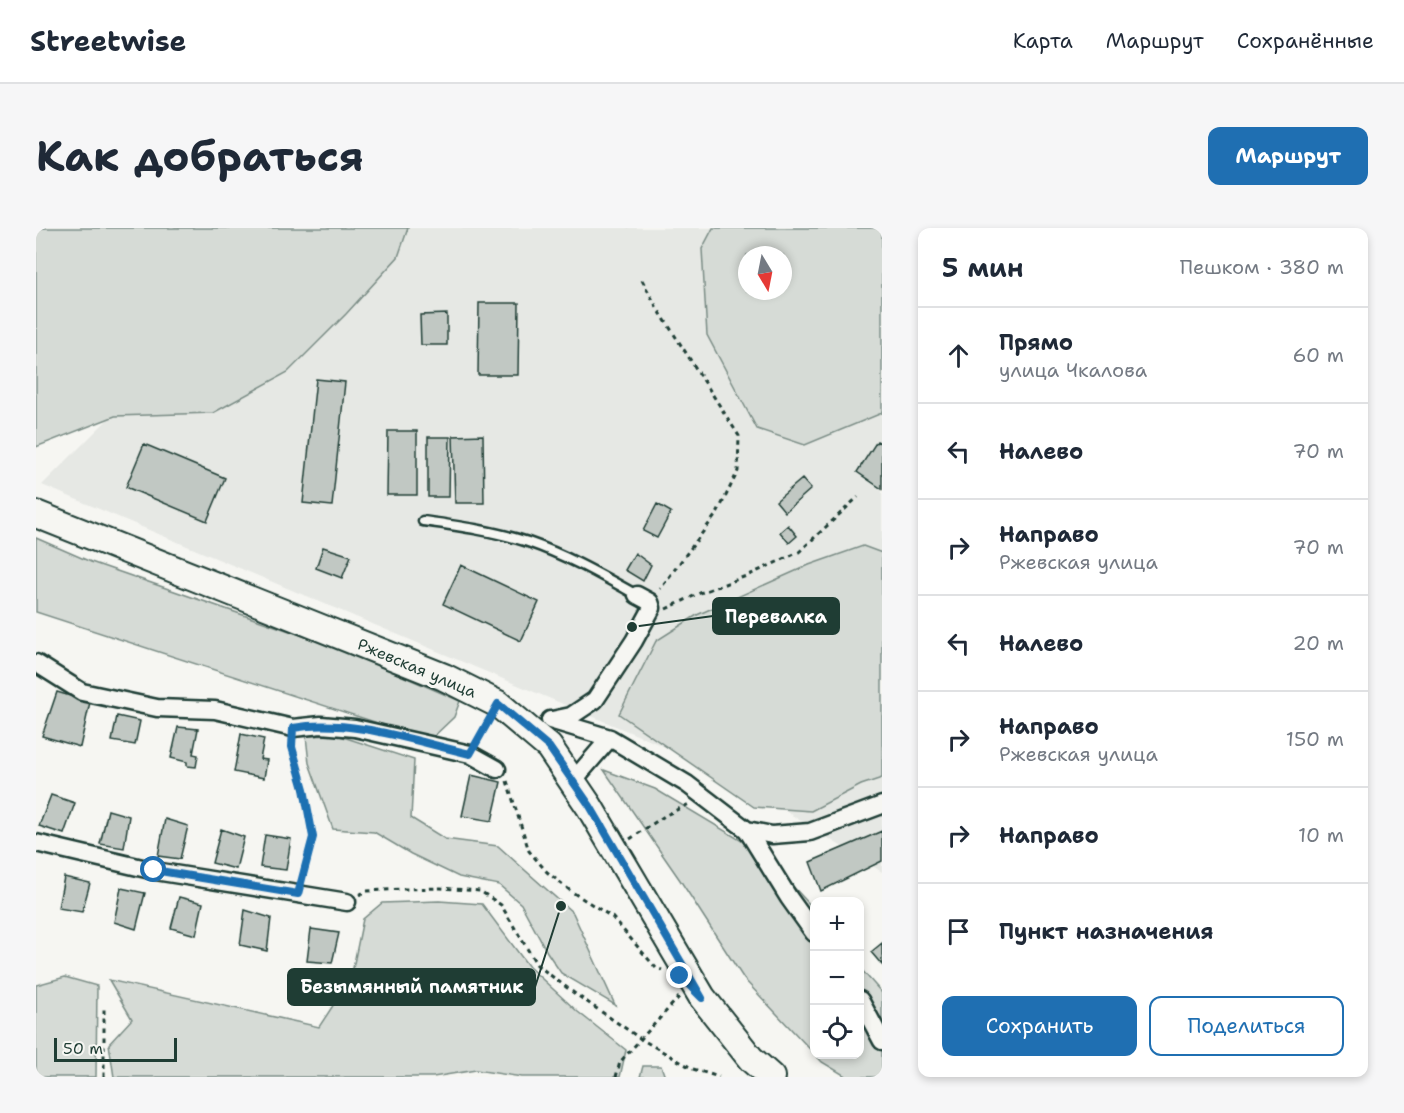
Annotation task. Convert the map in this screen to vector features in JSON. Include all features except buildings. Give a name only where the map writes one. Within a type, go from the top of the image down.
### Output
[{"type":"main road","name":"Ржевская улица","points":[[36,514],[444,677],[498,704],[549,747],[615,848],[702,998],[752,1068],[771,1077]]},
{"type":"street","points":[[524,724],[571,716],[595,700],[634,641],[652,608],[643,598]]},
{"type":"street","points":[[36,663],[82,692],[157,708],[215,710],[293,728],[321,725],[355,728],[470,754],[497,769]]},
{"type":"street","points":[[550,720],[609,738],[687,784],[747,830],[810,927]]},
{"type":"street","points":[[573,781],[609,738]]},
{"type":"street","points":[[747,830],[772,835],[810,832],[882,805]]},
{"type":"street","points":[[36,843],[154,870],[347,902]]},
{"type":"street","points":[[863,1005],[882,1041]]},
{"type":"lane","points":[[423,520],[479,530],[527,542],[573,560],[643,598]]},
{"type":"path","points":[[642,280],[656,306],[739,436],[738,471],[718,512],[684,560],[643,598]]},
{"type":"path","points":[[646,619],[700,593],[749,575],[799,552],[858,497]]},
{"type":"path","points":[[470,754],[498,704]]},
{"type":"path","points":[[293,728],[292,747],[304,789],[313,837],[298,894]]},
{"type":"path","points":[[497,769],[506,780],[529,851],[541,865],[572,892],[612,916],[656,969],[669,973]]},
{"type":"path","points":[[615,848],[666,815],[704,797]]},
{"type":"path","points":[[347,902],[366,891],[441,888],[480,891],[501,905],[537,965],[641,1039],[693,1069],[719,1077]]},
{"type":"path","points":[[616,1077],[620,1062],[681,994]]},
{"type":"path","points":[[104,1005],[104,1077]]},
{"type":"shaded area","points":[[36,228],[408,228],[398,257],[346,314],[288,372],[213,413],[115,416],[36,447]]},
{"type":"shaded area","points":[[358,228],[882,228],[882,872],[720,770],[42,485],[267,260]]},
{"type":"shaded area","points":[[713,228],[882,228],[882,413],[805,445],[757,429],[707,335],[702,249]]},
{"type":"shaded area","points":[[36,538],[91,562],[338,648],[460,701],[454,717],[430,740],[36,612]]},
{"type":"shaded area","points":[[863,546],[882,553],[882,778],[861,785],[811,811],[754,807],[619,714],[656,641],[697,615],[809,565]]},
{"type":"shaded area","points":[[337,735],[414,760],[411,818],[445,839],[498,846],[573,913],[615,1005],[561,973],[521,904],[499,885],[459,877],[411,854],[374,832],[333,829],[309,763],[306,736]]},
{"type":"shaded area","points":[[604,770],[655,789],[762,853],[810,905],[810,1049],[744,979],[680,880]]},
{"type":"shaded area","points":[[439,901],[482,904],[529,967],[578,1012],[626,1050],[620,1077],[522,1077],[476,1070],[433,1077],[114,1077],[109,1044],[132,1019],[109,980],[319,1027],[351,978],[363,919],[382,903]]},
{"type":"shaded area","points":[[864,973],[882,993],[882,1077],[847,1077],[819,1059],[864,1059]]},
{"type":"shaded area","points":[[65,977],[97,986],[96,1077],[36,1077],[36,985]]},
{"type":"shaded area","points":[[643,1066],[661,1066],[665,1077],[640,1077]]},
{"type":"place","name":"Перевалка","points":[[632,627]]},
{"type":"place","name":"Безымянный памятник","points":[[561,906]]},
{"type":"route","points":[[154,870],[298,894],[313,837],[304,789],[292,747],[293,728],[309,725],[355,728],[470,754],[498,704],[549,747],[573,781],[590,806],[702,998],[680,976]]}]
